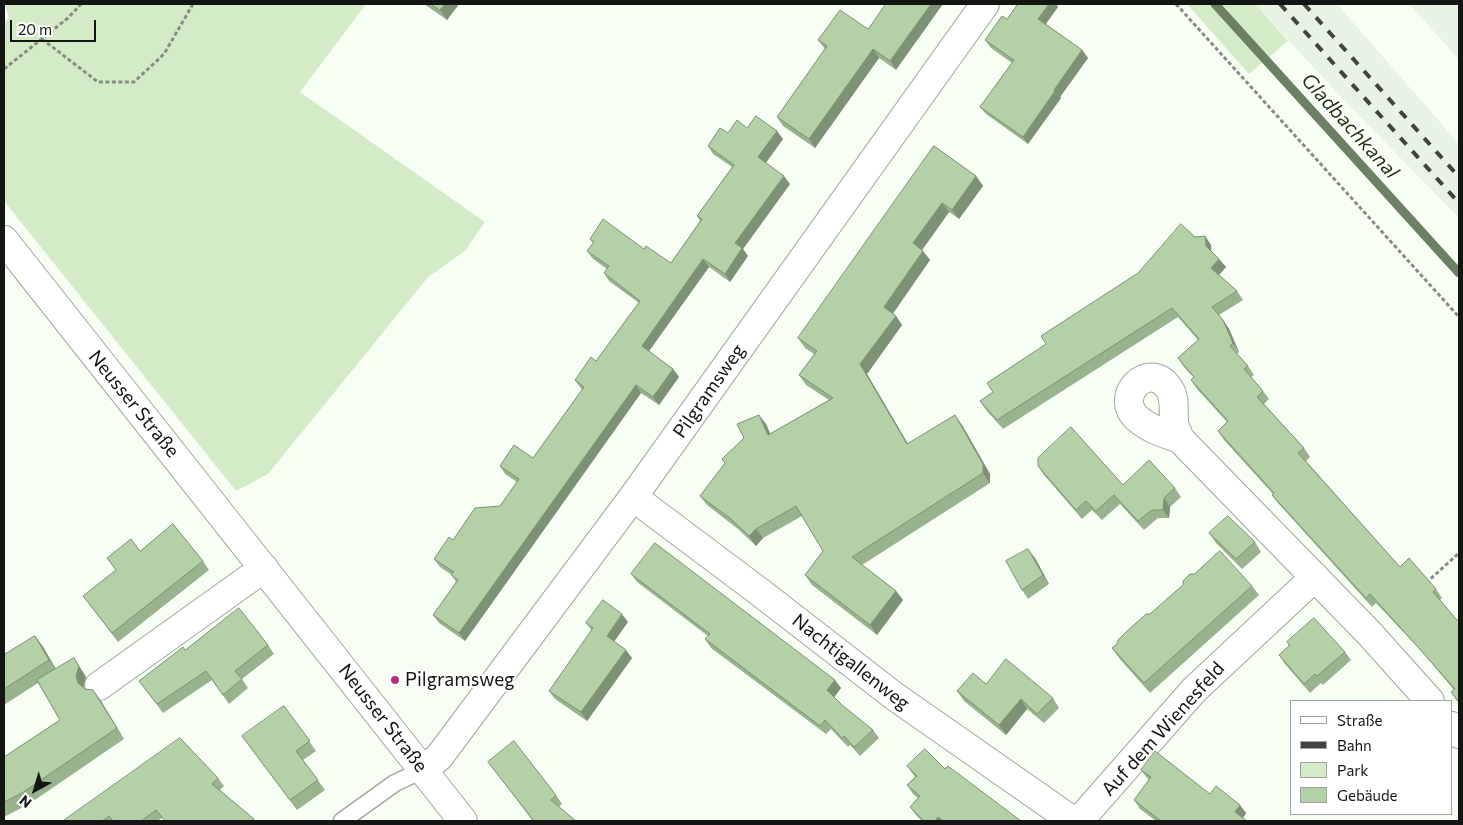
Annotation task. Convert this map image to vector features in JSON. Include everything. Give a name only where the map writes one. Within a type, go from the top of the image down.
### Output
[{"type":"street","name":"Pilgramsweg","points":[[423,770],[439,757],[633,497],[985,4]]},
{"type":"street","name":"Neusser Straße","points":[[4,240],[463,821]]},
{"type":"street","points":[[1180,439],[1369,633],[1429,700]]},
{"type":"street","name":"Nachtigallenweg","points":[[633,497],[894,696],[1073,821]]},
{"type":"street","points":[[99,686],[264,568]]},
{"type":"street","name":"Auf dem Wienesfeld","points":[[1079,821],[1194,690],[1315,577]]},
{"type":"lane","points":[[342,821],[395,782],[423,770]]},
{"type":"path","points":[[4,69],[68,18],[81,4]]},
{"type":"path","points":[[42,39],[98,82],[134,82],[164,54],[193,4]]},
{"type":"path","points":[[1176,4],[1459,317]]},
{"type":"path","points":[[1425,584],[1459,553]]},
{"type":"shaded area","points":[[1255,4],[1337,4],[1459,144],[1459,218],[1343,99]]},
{"type":"shaded area","points":[[1409,4],[1459,4],[1459,60],[1450,49]]},
{"type":"green space","points":[[5,4],[366,4],[300,92],[485,222],[465,251],[428,277],[268,474],[236,491],[4,201],[4,22],[9,18]]},
{"type":"green space","points":[[1187,4],[1255,4],[1288,41],[1249,74]]},
{"type":"building","points":[[431,4],[445,4],[440,10]]},
{"type":"building","points":[[886,4],[931,4],[890,61],[873,49],[809,139],[777,117],[827,46],[818,40],[840,10],[868,29]]},
{"type":"building","points":[[1018,4],[1049,4],[1038,19],[1082,50],[1023,137],[980,107],[1014,60],[985,40],[1002,16],[1007,19]]},
{"type":"building","points":[[756,116],[777,131],[758,157],[784,176],[735,243],[742,248],[725,274],[703,259],[642,346],[673,369],[653,397],[636,385],[459,633],[433,615],[458,580],[451,575],[454,572],[434,559],[449,537],[453,540],[475,508],[500,506],[519,479],[500,466],[514,445],[533,458],[584,387],[575,380],[591,357],[596,361],[640,301],[604,273],[609,266],[587,251],[594,242],[590,239],[603,219],[644,249],[646,246],[671,263],[702,219],[697,216],[734,165],[708,146],[720,128],[728,133],[737,120],[747,128]]},
{"type":"building","points":[[934,146],[976,176],[952,210],[942,203],[913,243],[923,251],[884,307],[896,316],[860,364],[907,444],[955,415],[983,464],[983,473],[852,557],[896,591],[870,625],[805,575],[823,551],[796,506],[756,529],[749,536],[731,519],[700,496],[725,463],[722,459],[744,438],[737,424],[759,415],[768,435],[833,398],[799,375],[817,351],[798,338]]},
{"type":"building","points":[[1181,224],[1195,237],[1205,236],[1206,246],[1219,259],[1211,268],[1237,291],[1212,307],[1223,320],[1233,343],[1230,346],[1248,366],[1244,369],[1263,391],[1257,397],[1304,448],[1298,453],[1400,567],[1409,558],[1436,589],[1433,592],[1459,620],[1459,702],[1451,692],[1455,689],[1417,646],[1370,594],[1366,598],[1272,495],[1274,493],[1218,431],[1228,421],[1191,380],[1194,377],[1178,358],[1199,339],[1172,308],[997,420],[980,401],[993,392],[987,383],[1046,344],[1041,336],[1138,273]]},
{"type":"building","points":[[1071,427],[1123,485],[1149,460],[1175,488],[1164,498],[1163,510],[1152,510],[1138,521],[1114,495],[1096,511],[1086,501],[1076,510],[1038,466],[1038,458]]},
{"type":"building","points":[[1228,516],[1255,542],[1236,559],[1209,533]]},
{"type":"building","points":[[173,524],[203,561],[112,633],[83,596],[116,570],[107,558],[131,539],[140,551]]},
{"type":"building","points":[[655,543],[835,680],[827,690],[873,730],[854,747],[844,736],[842,738],[825,720],[820,726],[705,639],[710,634],[631,574]]},
{"type":"building","points":[[1028,549],[1043,575],[1022,590],[1006,561]]},
{"type":"building","points":[[1220,551],[1252,586],[1144,683],[1112,648],[1146,614],[1150,614],[1183,585],[1183,581],[1190,574],[1194,574]]},
{"type":"building","points":[[603,600],[622,614],[607,636],[626,650],[581,712],[549,691],[593,628],[586,623]]},
{"type":"building","points":[[239,608],[268,645],[235,671],[242,679],[223,695],[206,671],[157,704],[139,681],[183,647],[185,650]]},
{"type":"building","points":[[1314,618],[1345,652],[1317,676],[1315,674],[1304,684],[1279,655],[1290,645],[1287,642]]},
{"type":"building","points":[[35,636],[49,660],[4,689],[4,655]]},
{"type":"building","points":[[74,658],[79,666],[76,676],[78,683],[85,689],[93,690],[117,728],[22,793],[4,802],[4,757],[60,720],[37,680]]},
{"type":"building","points":[[1006,659],[1053,698],[1037,714],[1021,699],[999,725],[957,691],[973,673],[986,684]]},
{"type":"building","points":[[284,706],[310,741],[296,751],[318,780],[290,800],[242,736]]},
{"type":"building","points":[[180,738],[218,778],[212,784],[254,819],[252,821],[165,821],[156,810],[141,821],[113,821],[109,816],[102,821],[63,821]]},
{"type":"building","points":[[514,741],[556,795],[551,800],[576,821],[534,821],[488,762]]},
{"type":"building","points":[[925,749],[945,769],[948,766],[1021,821],[943,821],[938,817],[935,821],[924,821],[910,807],[920,796],[907,785],[917,776],[907,766]]},
{"type":"building","points":[[1155,751],[1210,794],[1216,786],[1240,805],[1235,812],[1247,821],[1161,821],[1134,800],[1151,777],[1141,770]]},
{"type":"waterway","name":"Gladbachkanal","points":[[1215,4],[1459,273]]},
{"type":"railway","points":[[1280,4],[1459,203]]},
{"type":"railway","points":[[1304,4],[1459,177]]},
{"type":"place","name":"Pilgramsweg","points":[[395,680]]}]
